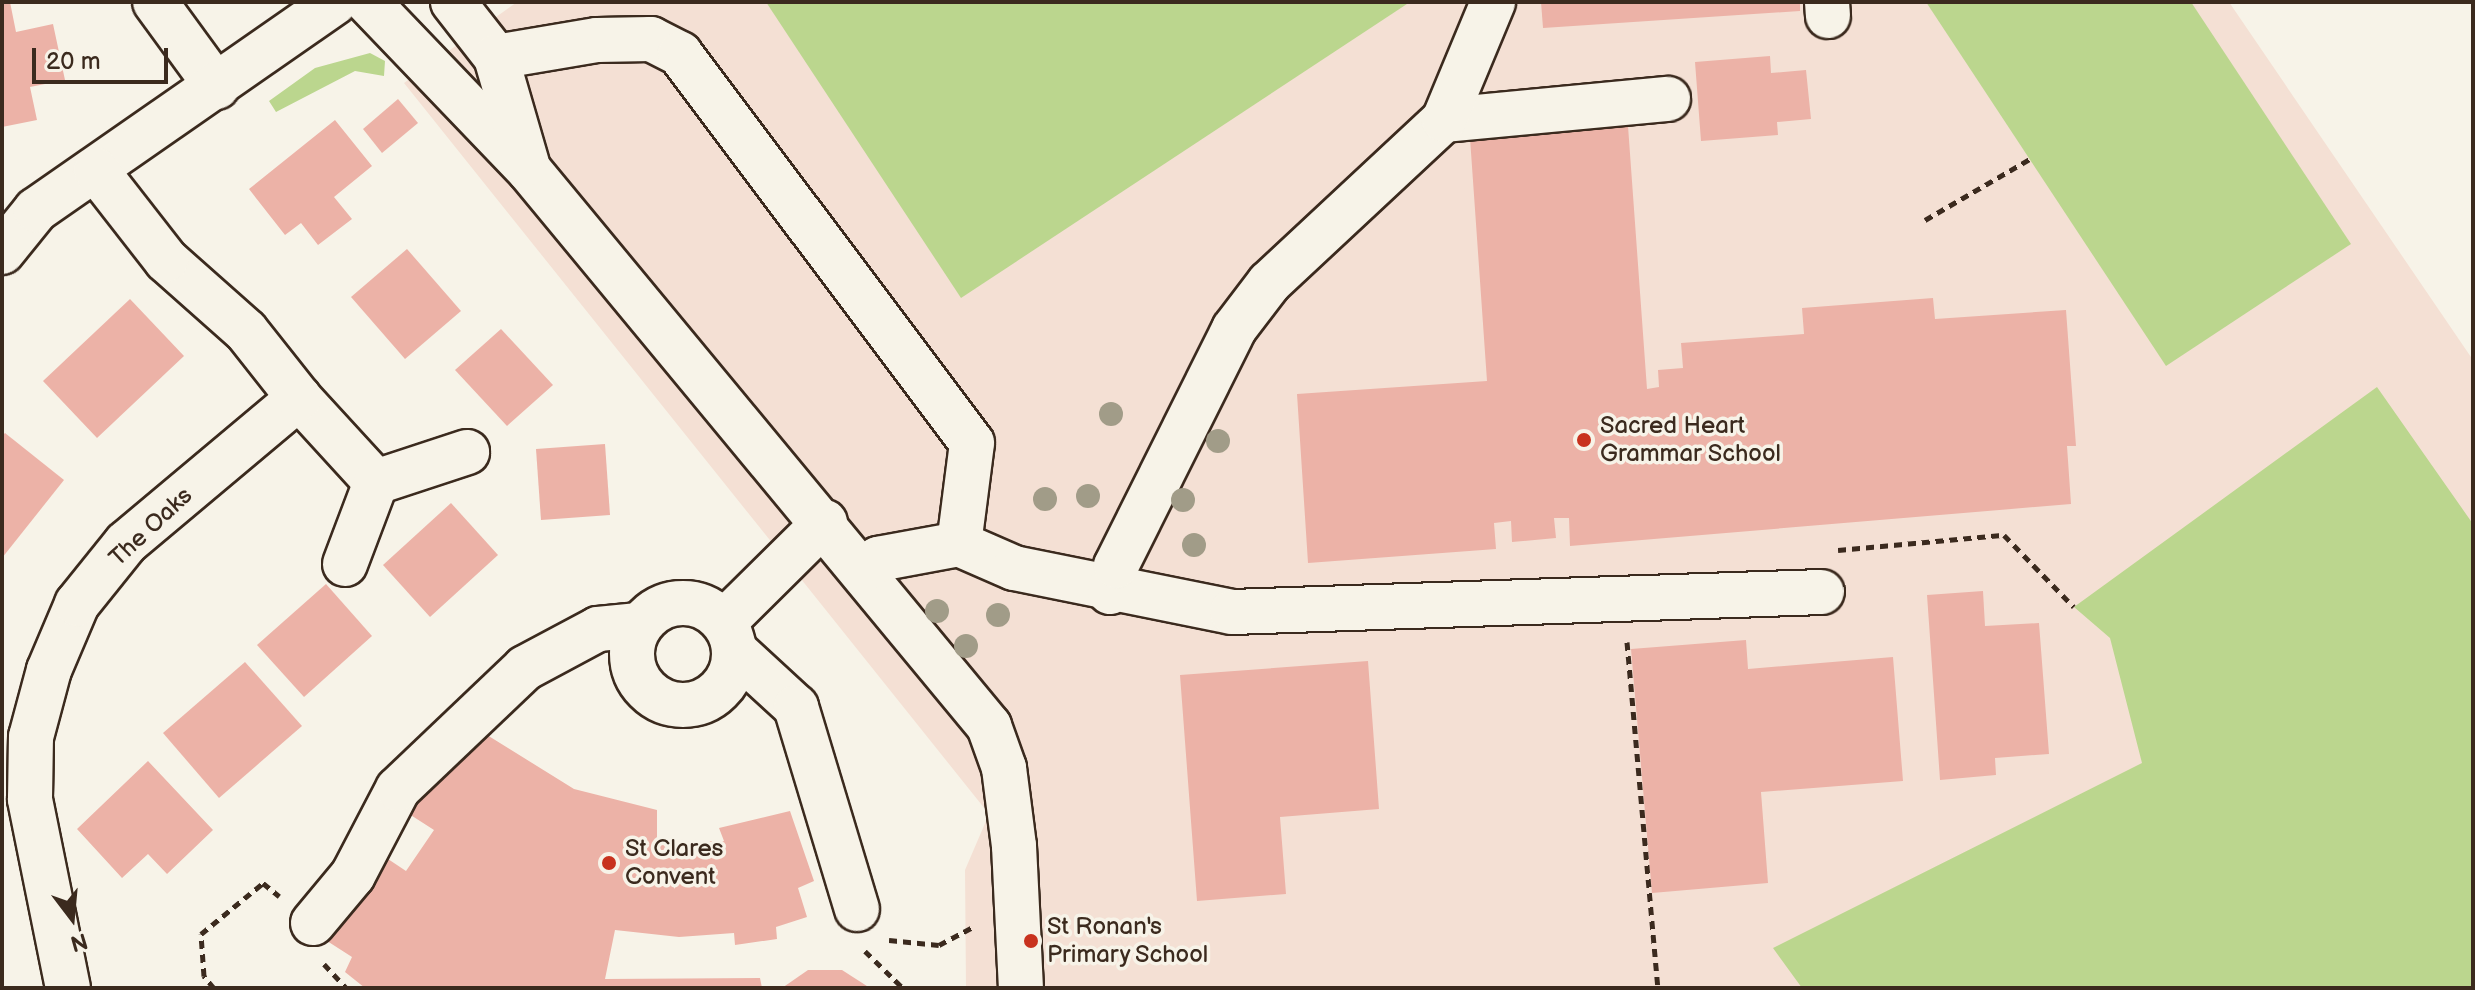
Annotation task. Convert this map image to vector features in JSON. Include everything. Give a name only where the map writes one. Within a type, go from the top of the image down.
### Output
[{"type":"street","points":[[155,2],[217,87]]},
{"type":"street","points":[[2,252],[36,210],[335,2]]},
{"type":"street","points":[[368,2],[529,170],[825,522],[989,726],[1004,768],[1021,988]]},
{"type":"street","points":[[453,2],[496,57],[529,170]]},
{"type":"street","points":[[1110,592],[1116,566],[1234,329],[1269,283],[1444,120],[1493,2]]},
{"type":"street","points":[[496,57],[597,40],[651,39],[680,54],[972,443],[959,544]]},
{"type":"street","points":[[1444,120],[1668,99]]},
{"type":"street","points":[[96,170],[166,260],[246,331],[299,398],[376,482]]},
{"type":"street","name":"The Oaks","points":[[68,988],[30,799],[31,737],[49,670],[77,604],[126,543],[299,398]]},
{"type":"street","points":[[376,482],[467,452]]},
{"type":"street","points":[[345,564],[376,482]]},
{"type":"street","points":[[639,625],[630,656],[642,687],[669,704],[701,703],[727,683],[730,636],[825,522]]},
{"type":"street","points":[[863,570],[878,559],[959,544],[1014,568],[1110,592],[1232,612],[1822,592]]},
{"type":"street","points":[[313,923],[353,875],[398,789],[525,668],[598,629],[639,625],[664,605],[697,603],[796,707],[857,909]]},
{"type":"path","points":[[1925,220],[2030,159]]},
{"type":"path","points":[[1822,592],[1818,552],[2004,535],[2074,607]]},
{"type":"path","points":[[1623,600],[1658,988]]},
{"type":"path","points":[[857,909],[877,938],[939,945],[1017,907]]},
{"type":"path","points":[[857,909],[866,954],[900,978],[903,988]]},
{"type":"shaded area","name":"Sacred Heart Grammar School","points":[[517,2],[2229,2],[2473,360],[2473,988],[966,988],[965,870],[989,814],[404,83]]},
{"type":"green space","points":[[766,2],[1410,2],[961,298]]},
{"type":"green space","points":[[1926,2],[2191,2],[2351,244],[2166,366]]},
{"type":"green space","points":[[370,53],[385,61],[384,76],[355,71],[276,112],[269,101],[315,68]]},
{"type":"green space","points":[[2377,387],[2473,524],[2473,988],[1802,988],[1773,948],[2142,763],[2110,638],[2074,607]]},
{"type":"building","points":[[2,2],[10,2],[16,32],[53,24],[65,80],[30,87],[37,120],[2,127]]},
{"type":"building","points":[[1541,2],[1800,2],[1800,11],[1543,28]]},
{"type":"building","points":[[1770,56],[1771,73],[1806,70],[1811,119],[1777,122],[1778,135],[1701,141],[1695,62]]},
{"type":"building","points":[[398,99],[418,123],[382,153],[363,129]]},
{"type":"building","points":[[335,120],[372,166],[334,197],[352,219],[318,245],[301,223],[285,235],[249,189]]},
{"type":"building","name":"Sacred Heart Grammar School","points":[[1628,126],[1647,389],[1659,387],[1658,370],[1683,368],[1681,343],[1804,334],[1802,308],[1933,298],[1935,319],[2066,310],[2076,446],[2067,446],[2071,504],[1570,546],[1569,518],[1554,518],[1556,538],[1512,542],[1511,521],[1494,523],[1496,549],[1308,563],[1297,394],[1487,381],[1470,138]]},
{"type":"building","points":[[407,249],[461,311],[405,359],[351,297]]},
{"type":"building","points":[[130,299],[184,356],[97,438],[43,381]]},
{"type":"building","points":[[501,329],[553,385],[507,426],[455,370]]},
{"type":"building","points":[[5,433],[64,480],[2,558],[2,436]]},
{"type":"building","points":[[605,444],[610,515],[541,520],[536,449]]},
{"type":"building","points":[[451,503],[498,555],[430,617],[383,565]]},
{"type":"building","points":[[326,584],[372,636],[304,697],[257,645]]},
{"type":"building","points":[[1983,591],[1985,626],[2039,623],[2049,754],[1995,758],[1996,775],[1940,780],[1927,595]]},
{"type":"building","points":[[1746,640],[1748,669],[1893,657],[1903,781],[1761,792],[1768,883],[1652,893],[1631,649]]},
{"type":"building","points":[[1368,661],[1379,809],[1280,817],[1286,894],[1197,901],[1180,675]]},
{"type":"building","points":[[245,662],[302,726],[219,798],[163,733]]},
{"type":"building","name":"St Clares Convent","points":[[479,730],[574,789],[657,810],[657,842],[724,841],[719,828],[790,811],[814,881],[798,888],[807,917],[776,927],[777,939],[735,945],[734,933],[679,937],[615,930],[605,979],[760,978],[762,988],[365,988],[345,972],[352,957],[324,939],[382,855],[406,871],[434,830],[406,812]]},
{"type":"building","points":[[148,761],[213,830],[167,874],[148,854],[122,878],[77,829]]},
{"type":"building","points":[[808,970],[842,970],[870,988],[782,988]]},
{"type":"place","name":"Sacred Heart Grammar School","points":[[1584,440]]},
{"type":"place","name":"St Clares Convent","points":[[609,863]]},
{"type":"place","name":"St Ronan's Primary School","points":[[1031,941]]}]
